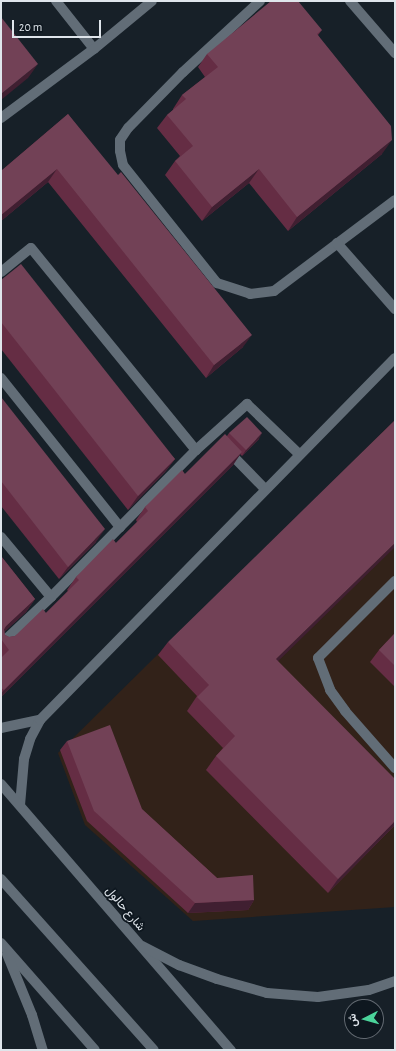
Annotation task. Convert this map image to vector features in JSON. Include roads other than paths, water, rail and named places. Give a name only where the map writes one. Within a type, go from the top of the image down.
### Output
[{"type":"main road","points":[[56,1],[94,49]]},
{"type":"main road","points":[[1,118],[94,49],[152,1]]},
{"type":"main road","points":[[260,1],[183,72],[128,128],[120,140],[120,151],[123,165],[217,283],[250,294],[274,291],[395,200]]},
{"type":"main road","points":[[350,1],[395,54]]},
{"type":"main road","points":[[337,243],[395,309]]},
{"type":"main road","points":[[1,272],[31,248],[196,450]]},
{"type":"main road","points":[[20,805],[24,759],[30,739],[40,720],[299,454],[395,358]]},
{"type":"main road","points":[[1,378],[120,526]]},
{"type":"main road","points":[[1,644],[51,597],[196,450],[247,404],[299,454]]},
{"type":"main road","points":[[213,435],[265,489]]},
{"type":"main road","points":[[1,537],[51,597]]},
{"type":"main road","points":[[395,581],[318,658],[330,690],[345,712],[395,768]]},
{"type":"main road","points":[[1,728],[40,720]]},
{"type":"main road","name":"شارع حالول","points":[[1,784],[231,1050]]},
{"type":"main road","points":[[1,879],[154,1050]]},
{"type":"main road","points":[[137,943],[179,964],[217,980],[267,993],[318,997],[369,990],[395,982]]},
{"type":"main road","points":[[2,944],[32,1015],[43,1050]]},
{"type":"main road","points":[[2,944],[95,1050]]}]
